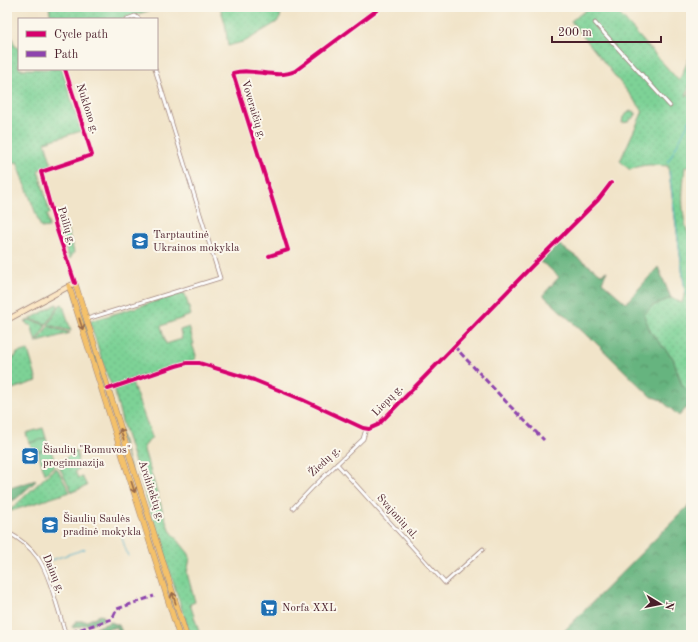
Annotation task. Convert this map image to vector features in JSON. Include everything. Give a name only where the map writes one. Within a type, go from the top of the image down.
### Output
[{"type":"main road","name":"Architektų g.","points":[[75,284],[108,389],[124,449],[179,635]]},
{"type":"main road","points":[[7,320],[75,284]]},
{"type":"main road","name":"Architektų g.","points":[[69,286],[186,635]]},
{"type":"street","name":"Voveraičių g.","points":[[269,256],[288,250],[233,73],[244,71],[287,74],[296,71],[382,7]]},
{"type":"street","points":[[595,23],[670,106]]},
{"type":"street","name":"Nuklono g.","points":[[41,172],[92,155],[65,70]]},
{"type":"street","points":[[86,319],[220,278],[155,70]]},
{"type":"street","name":"Pailių g.","points":[[41,172],[56,227],[75,284]]},
{"type":"street","name":"Liepų g.","points":[[108,389],[176,366],[187,363],[199,363],[267,385],[366,429],[372,428],[378,425],[516,282],[598,200],[612,183]]},
{"type":"street","name":"Žiedų g.","points":[[293,508],[363,439],[366,429]]},
{"type":"street","name":"Svajonių al.","points":[[337,464],[445,583],[483,549]]},
{"type":"street","name":"Dainų g.","points":[[7,532],[26,545],[40,562],[66,635]]},
{"type":"green space","points":[[49,7],[153,7],[154,9],[125,18],[51,18]]},
{"type":"green space","points":[[220,7],[282,7],[280,18],[277,22],[246,41],[228,46],[225,23]]},
{"type":"green space","points":[[590,7],[613,7],[679,81],[691,54],[691,82],[686,96],[691,90],[691,166],[685,167],[683,214],[687,232],[691,241],[691,394],[682,385],[673,358],[651,333],[643,315],[652,306],[671,298],[682,303],[685,292],[668,166],[644,165],[630,170],[620,161],[643,111],[571,21]]},
{"type":"green space","points":[[7,25],[15,46],[18,48],[18,70],[62,70],[81,131],[45,142],[52,166],[38,170],[50,213],[47,215],[49,227],[41,228],[17,162],[7,164]]},
{"type":"green space","points":[[630,111],[636,113],[636,115],[628,122],[622,123],[623,117]]},
{"type":"green space","points":[[63,222],[68,232],[74,252],[70,259],[59,226]]},
{"type":"green space","points":[[558,244],[601,274],[607,271],[602,282],[626,303],[658,267],[671,298],[652,306],[644,315],[651,333],[673,358],[682,385],[691,394],[691,403],[679,416],[661,400],[650,396],[593,340],[543,295],[559,277],[540,262]]},
{"type":"green space","points":[[76,293],[124,445],[123,446],[74,294]]},
{"type":"green space","points":[[183,293],[185,294],[191,315],[161,326],[166,344],[182,339],[180,330],[189,327],[194,344],[192,344],[196,355],[195,360],[114,385],[111,384],[90,323],[91,321]]},
{"type":"green space","points":[[57,304],[58,306],[47,324],[30,319]]},
{"type":"green space","points":[[62,304],[63,305],[71,331],[48,325]]},
{"type":"green space","points":[[29,320],[46,325],[36,343],[31,325],[28,325],[25,322]]},
{"type":"green space","points":[[48,326],[70,333],[38,342]]},
{"type":"green space","points":[[28,350],[37,381],[7,390],[7,359],[15,357],[17,353]]},
{"type":"green space","points":[[132,383],[152,437],[144,447],[144,450],[163,512],[169,529],[189,554],[190,558],[187,573],[195,602],[190,604],[200,635],[190,635],[123,425],[114,390],[118,387]]},
{"type":"green space","points":[[43,428],[46,438],[29,443],[26,433]]},
{"type":"green space","points":[[46,438],[49,448],[32,453],[30,443]]},
{"type":"green space","points":[[50,448],[56,464],[45,474],[38,452]]},
{"type":"green space","points":[[76,450],[79,469],[75,471],[78,478],[82,477],[87,486],[72,492],[58,465]]},
{"type":"green space","points":[[125,450],[183,635],[182,635]]},
{"type":"green space","points":[[56,467],[70,492],[8,512]]},
{"type":"green space","points":[[36,480],[16,499],[7,503],[7,489]]},
{"type":"green space","points":[[691,503],[691,635],[560,635]]},
{"type":"green space","points":[[100,615],[104,616],[103,620],[74,628],[72,627],[76,621],[87,621]]},
{"type":"green space","points":[[111,622],[119,625],[123,635],[119,635],[117,627],[90,633],[87,631]]},
{"type":"waterway","points":[[668,162],[691,118]]},
{"type":"waterway","points":[[669,171],[685,292],[691,293]]},
{"type":"waterway","points":[[121,535],[128,556]]},
{"type":"waterway","points":[[48,561],[85,549]]},
{"type":"marked path","points":[[454,346],[544,440]]},
{"type":"marked path","points":[[63,635],[112,619],[117,609],[154,596]]},
{"type":"cycle path","points":[[269,256],[288,250],[233,73],[248,71],[280,74],[295,71],[381,7]]},
{"type":"cycle path","points":[[65,70],[92,155],[41,172],[56,227],[75,283]]},
{"type":"cycle path","points":[[108,389],[176,366],[187,363],[199,363],[254,380],[303,400],[363,428],[369,429],[378,425],[598,200],[611,183]]},
{"type":"place","name":"Tarptautinė Ukrainos mokykla","points":[[140,241]]},
{"type":"place","name":"Šiaulių \"Romuvos\" progimnazija","points":[[30,456]]},
{"type":"place","name":"Šiaulių Saulės pradinė mokykla","points":[[50,525]]},
{"type":"place","name":"Norfa XXL","points":[[269,608]]}]
